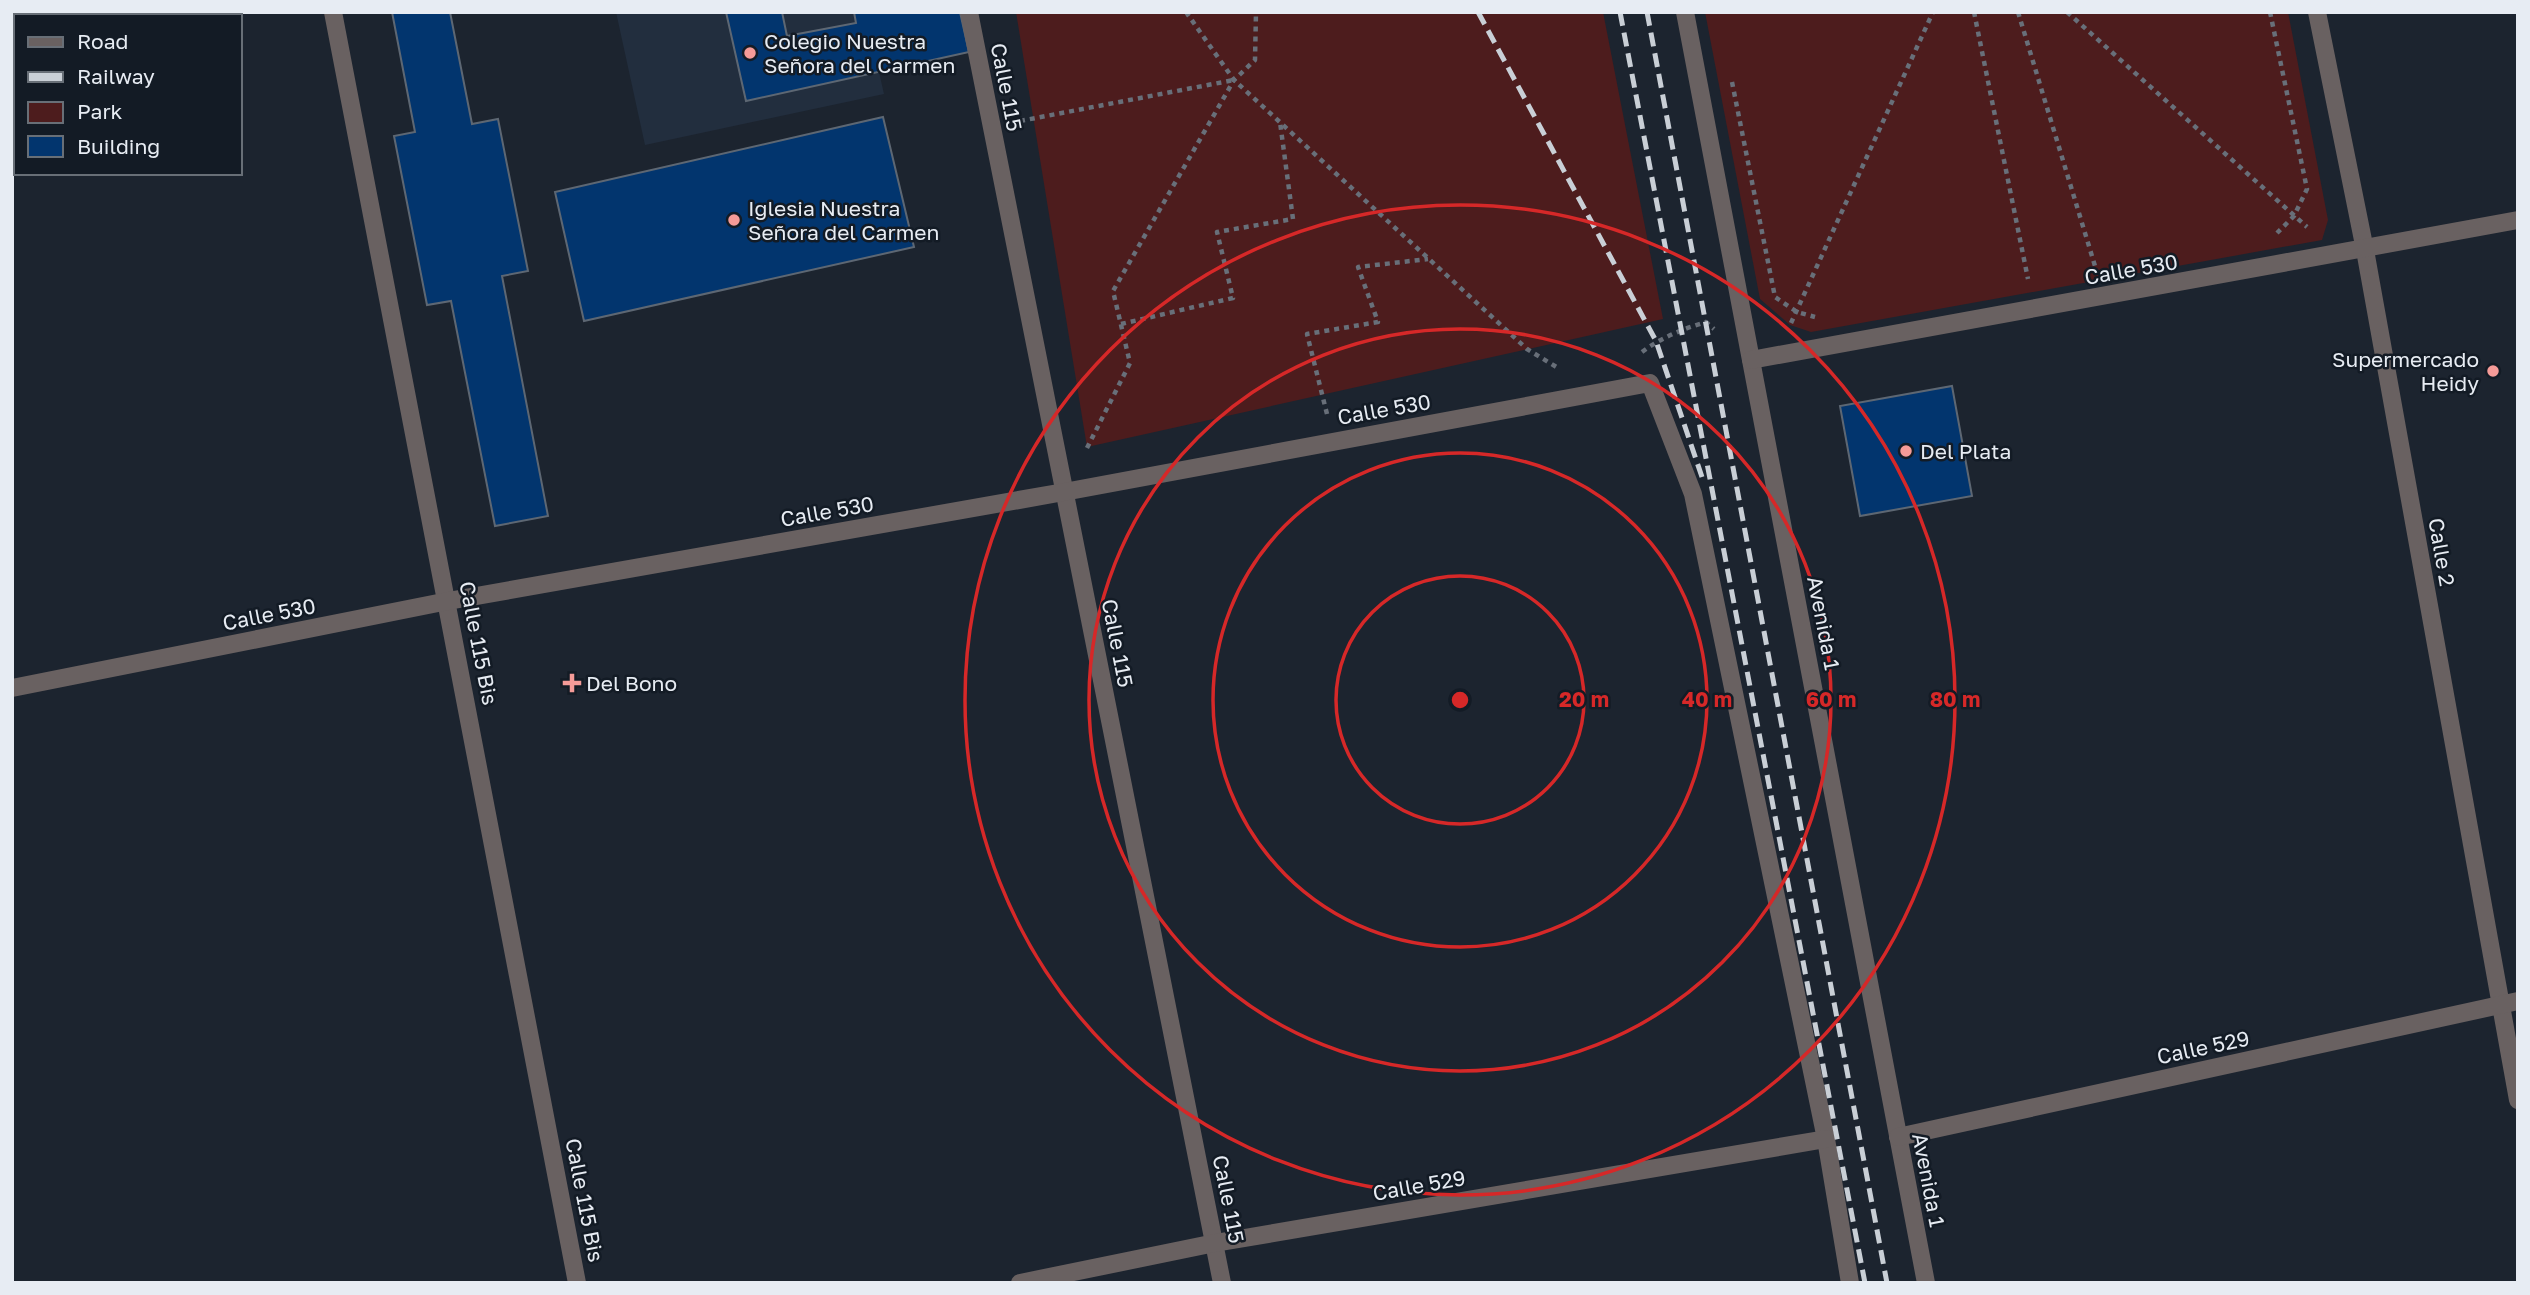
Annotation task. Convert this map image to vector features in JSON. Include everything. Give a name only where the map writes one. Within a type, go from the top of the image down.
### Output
[{"type":"street","name":"Calle 115 Bis","points":[[333,12],[577,1283]]},
{"type":"street","name":"Calle 115","points":[[969,12],[1222,1283]]},
{"type":"street","name":"Avenida 1","points":[[1685,12],[1926,1283]]},
{"type":"street","name":"Calle 2","points":[[2317,12],[2365,250],[2518,1100]]},
{"type":"street","name":"Calle 530","points":[[1751,360],[2518,220]]},
{"type":"street","name":"Calle 530","points":[[12,688],[448,601],[1065,492],[1650,383]]},
{"type":"street","points":[[1650,383],[1693,494],[1826,1139],[1850,1283]]},
{"type":"street","name":"Calle 529","points":[[1898,1137],[2518,1001]]},
{"type":"street","name":"Calle 529","points":[[1020,1283],[1215,1243],[1826,1139]]},
{"type":"path","points":[[1186,12],[1234,80],[1279,122],[1527,349],[1558,369],[1571,367]]},
{"type":"path","points":[[1065,492],[1130,363],[1113,291],[1234,80],[1255,60],[1256,12]]},
{"type":"path","points":[[1790,325],[1933,12]]},
{"type":"path","points":[[1974,12],[2029,283]]},
{"type":"path","points":[[2018,12],[2096,270]]},
{"type":"path","points":[[2067,12],[2312,232]]},
{"type":"path","points":[[2270,12],[2307,189],[2294,216],[2275,234]]},
{"type":"path","points":[[991,126],[1234,80]]},
{"type":"path","points":[[1732,80],[1775,297],[1797,312],[1818,318]]},
{"type":"path","points":[[1121,324],[1233,298],[1217,232],[1293,219],[1279,122]]},
{"type":"path","points":[[1334,441],[1307,334],[1378,322],[1358,267],[1429,259]]},
{"type":"path","points":[[1650,383],[1635,357],[1656,341],[1706,322],[1751,360]]},
{"type":"shaded area","name":"Colegio Nuestra Señora del Carmen","points":[[616,12],[960,12],[879,72],[884,94],[645,145]]},
{"type":"green space","points":[[1016,12],[1603,12],[1663,319],[1087,447]]},
{"type":"green space","points":[[1705,12],[2288,12],[2328,220],[2322,240],[1811,332],[1790,325],[1760,299]]},
{"type":"building","points":[[392,12],[450,12],[472,124],[498,119],[528,271],[502,276],[548,516],[495,526],[451,301],[427,305],[394,136],[415,132]]},
{"type":"building","points":[[726,12],[782,12],[787,36],[856,23],[854,12],[960,12],[969,52],[746,101]]},
{"type":"building","name":"Iglesia Nuestra Señora del Carmen","points":[[883,117],[914,247],[584,321],[555,192]]},
{"type":"building","name":"Del Plata","points":[[1952,386],[1972,496],[1860,516],[1840,406]]},
{"type":"railway","points":[[1478,12],[1656,341],[1702,477]]},
{"type":"railway","points":[[1620,12],[1865,1283]]},
{"type":"railway","points":[[1647,12],[1887,1283]]},
{"type":"place","name":"Colegio Nuestra Señora del Carmen","points":[[750,53]]},
{"type":"place","name":"Iglesia Nuestra Señora del Carmen","points":[[734,220]]},
{"type":"place","name":"Supermercado Heidy","points":[[2493,371]]},
{"type":"place","name":"Del Plata","points":[[1906,451]]},
{"type":"place","name":"Del Bono","points":[[572,683]]}]
